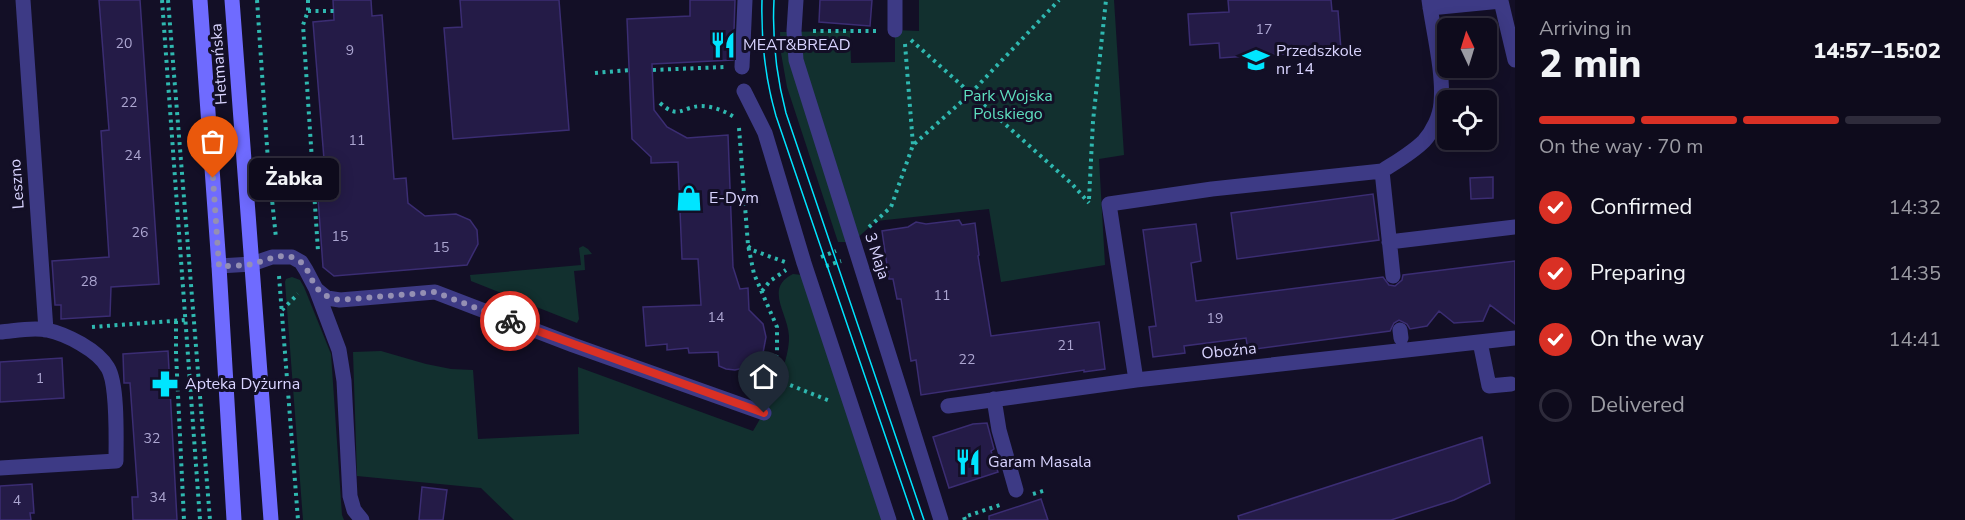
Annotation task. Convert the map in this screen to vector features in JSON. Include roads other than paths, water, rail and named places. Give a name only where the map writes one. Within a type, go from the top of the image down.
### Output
[{"type":"main road","name":"Hetmańska","points":[[200,0],[234,520]]},
{"type":"main road","name":"Hetmańska","points":[[232,0],[271,520]]},
{"type":"street","name":"Leszno","points":[[23,0],[46,330]]},
{"type":"street","points":[[742,67],[745,0]]},
{"type":"street","name":"3 Maja","points":[[796,0],[794,32],[796,60],[851,243],[941,520]]},
{"type":"street","points":[[895,0],[895,30]]},
{"type":"street","points":[[1136,380],[1109,204],[1212,189],[1382,171],[1423,141],[1435,124],[1441,104],[1440,76],[1430,4],[1502,1],[1515,60]]},
{"type":"street","points":[[744,91],[765,134],[804,263],[889,520]]},
{"type":"street","points":[[1382,171],[1393,276]]},
{"type":"street","points":[[1389,242],[1515,227]]},
{"type":"street","points":[[219,266],[252,264],[278,257],[292,257],[301,262],[316,289],[339,350],[344,381],[350,496],[354,510],[362,520]]},
{"type":"street","points":[[316,289],[327,298],[340,300],[435,292],[573,345],[764,413]]},
{"type":"street","points":[[0,332],[46,330],[73,340],[95,352],[109,369],[115,421],[116,461],[0,468]]},
{"type":"street","name":"Oboźna","points":[[948,406],[1136,380],[1515,338]]},
{"type":"street","points":[[1480,342],[1490,386],[1511,384]]},
{"type":"street","points":[[994,399],[999,430],[1016,490]]},
{"type":"tram line","points":[[762,0],[764,59],[776,116],[914,520]]},
{"type":"tram line","points":[[774,0],[776,57],[786,113],[924,520]]},
{"type":"place","name":"MEAT&BREAD","points":[[723,45]]},
{"type":"place","name":"Przedszkole nr 14","points":[[1256,60]]},
{"type":"place","name":"Żabka","points":[[213,178]]},
{"type":"place","name":"E-Dym","points":[[689,198]]},
{"type":"place","name":"Apteka Dyżurna","points":[[165,384]]},
{"type":"place","name":"Garam Masala","points":[[968,462]]},
{"type":"park label","name":"Park Wojska Polskiego","points":[[1008,105]]}]
